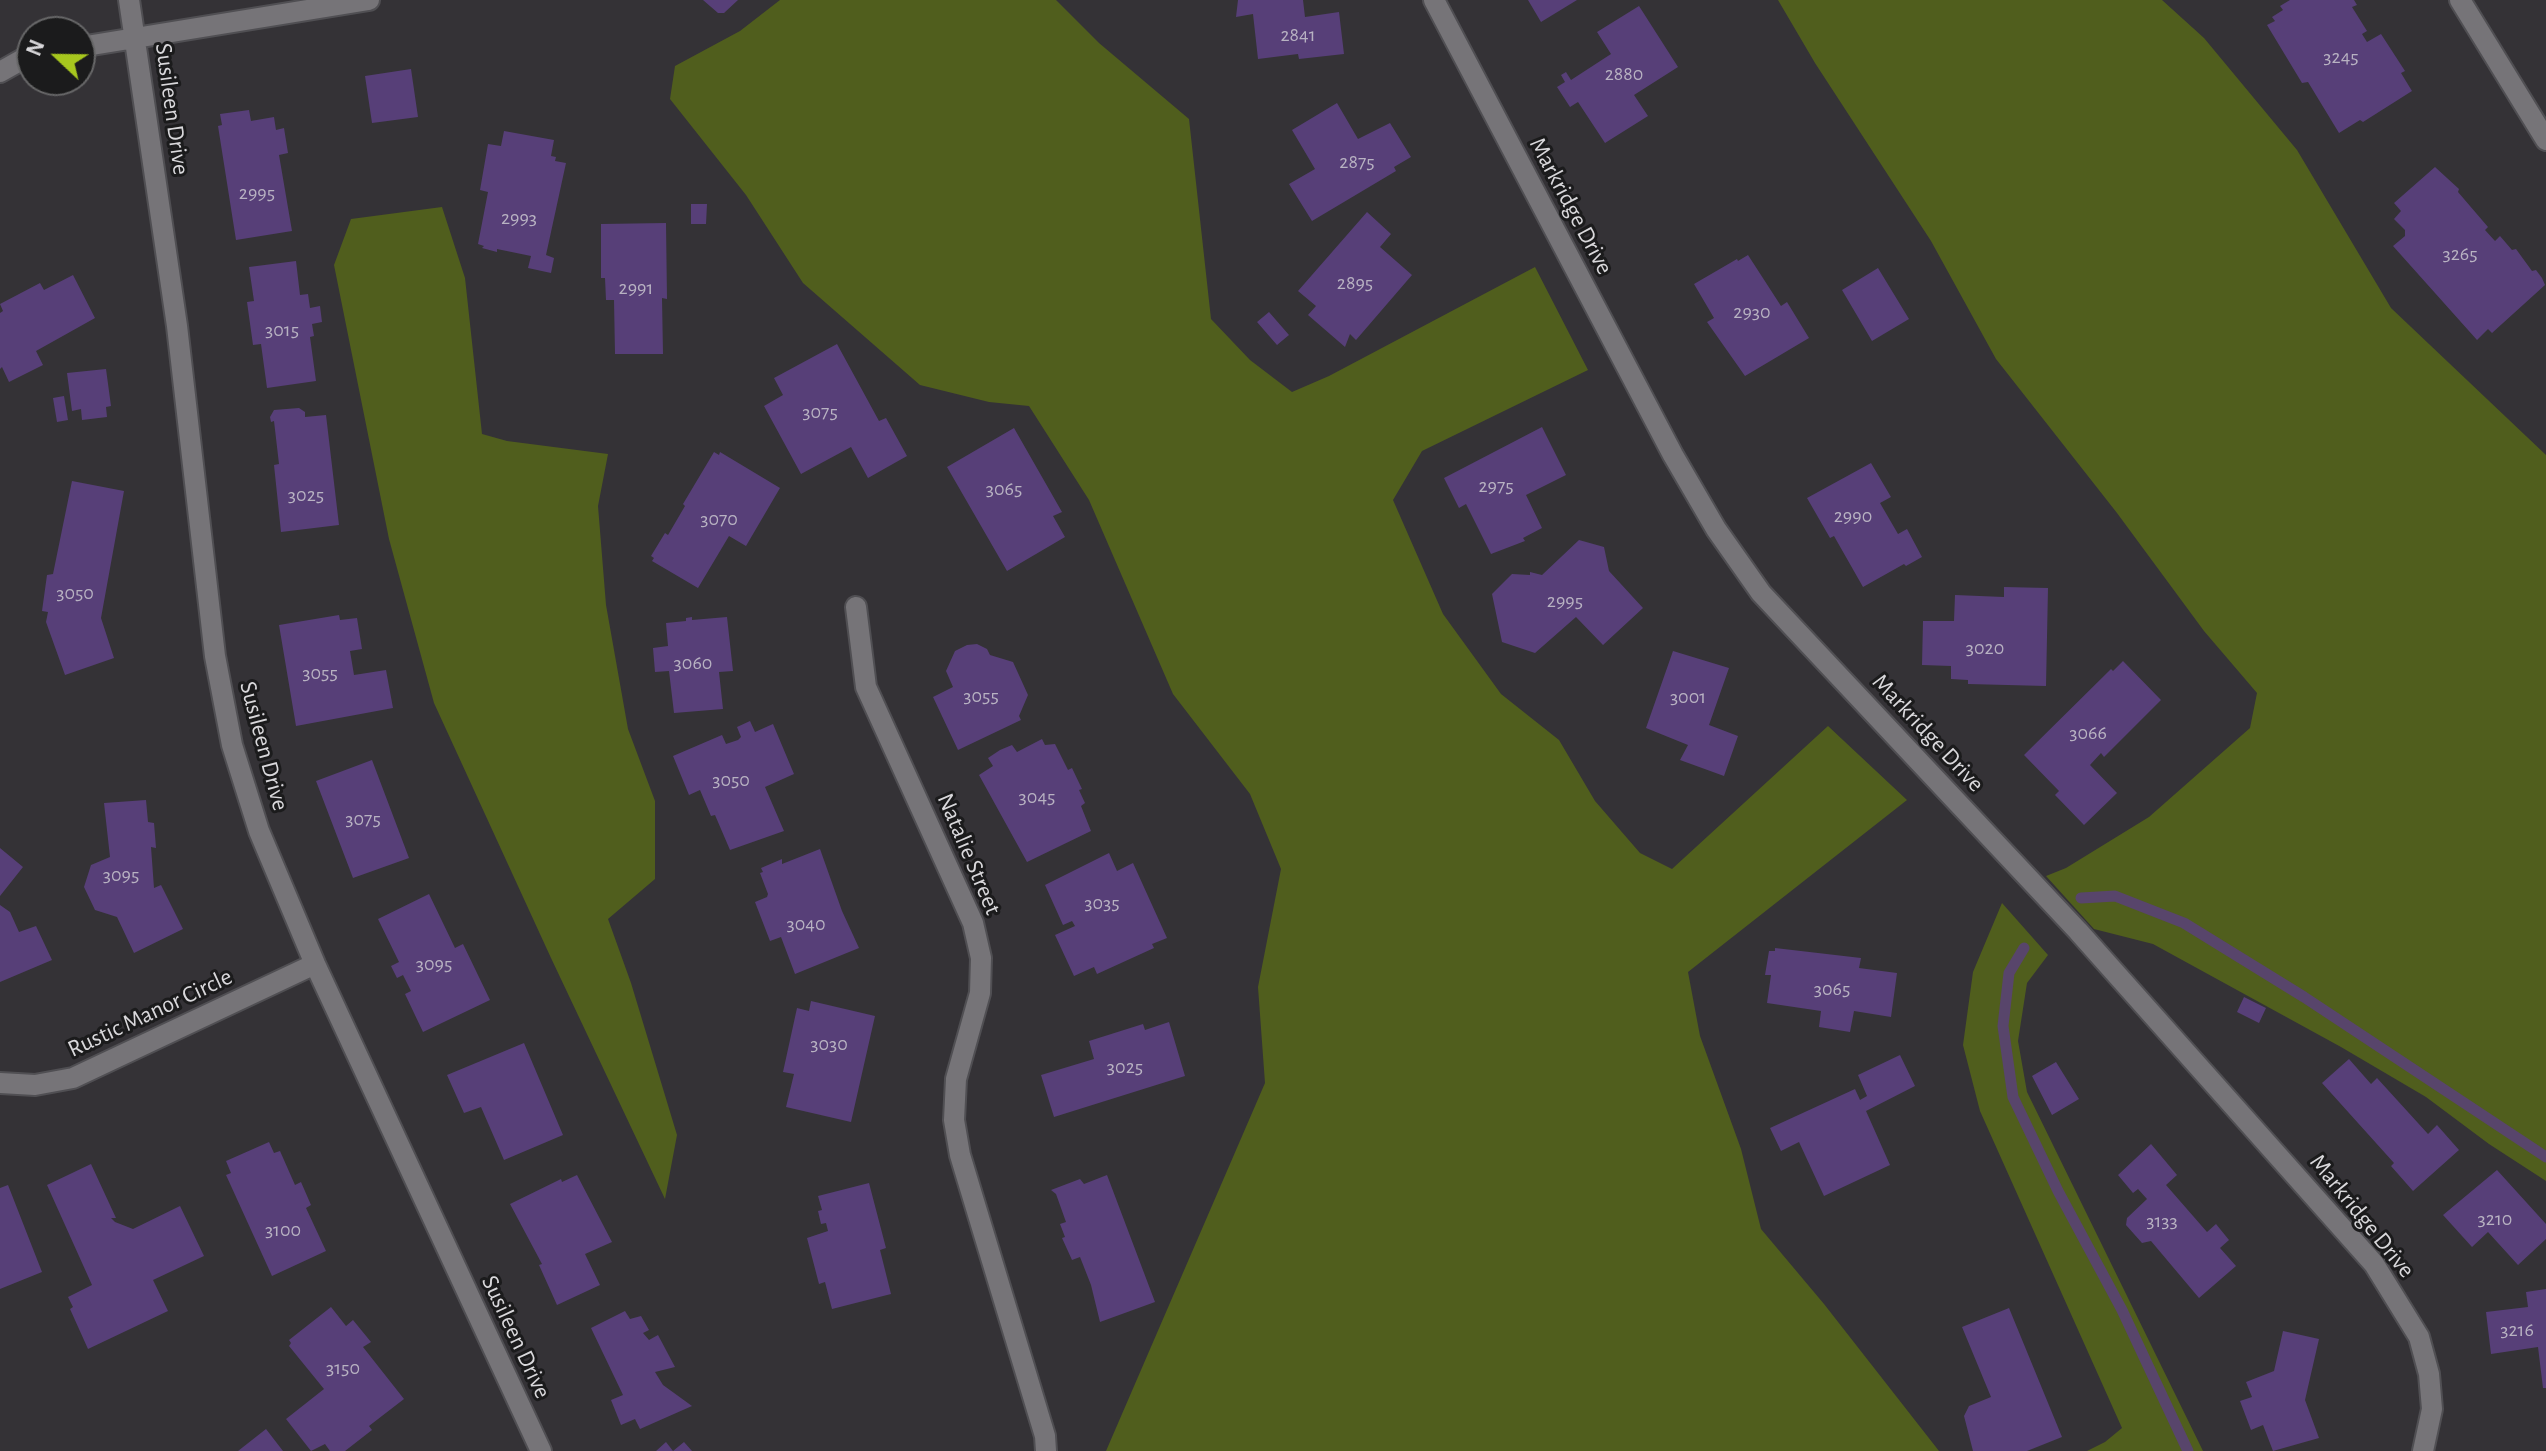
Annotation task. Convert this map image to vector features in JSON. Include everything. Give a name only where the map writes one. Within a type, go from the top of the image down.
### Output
[{"type":"street","name":"Susileen Drive","points":[[129,0],[177,326],[218,671],[232,745],[259,831],[315,964],[535,1449]]},
{"type":"street","points":[[96,44],[369,0]]},
{"type":"street","name":"Markridge Drive","points":[[1434,0],[1673,455],[1716,529],[1761,593],[2078,931],[2374,1264],[2419,1337],[2429,1374],[2432,1409],[2423,1451]]},
{"type":"street","points":[[2460,0],[2546,140]]},
{"type":"street","name":"Natalie Street","points":[[856,607],[866,687],[973,923],[981,958],[980,993],[956,1079],[954,1120],[960,1155],[1045,1436],[1046,1451]]},
{"type":"street","name":"Rustic Manor Circle","points":[[0,1083],[35,1085],[73,1078],[315,964]]},
{"type":"green space","points":[[780,0],[1056,0],[1099,43],[1189,119],[1211,319],[1250,360],[1292,392],[1329,376],[1535,267],[1588,370],[1422,451],[1393,500],[1443,614],[1501,694],[1559,740],[1595,801],[1640,853],[1672,869],[1828,726],[1907,800],[1688,972],[1700,1036],[1741,1149],[1761,1229],[1939,1451],[1106,1451],[1265,1083],[1258,987],[1281,869],[1250,794],[1173,694],[1089,500],[1029,406],[989,402],[920,385],[803,283],[746,195],[670,99],[675,66],[740,31]]},
{"type":"green space","points":[[1778,0],[2162,0],[2204,38],[2297,150],[2391,308],[2546,455],[2546,1181],[2426,1097],[2341,1047],[2153,944],[2094,929],[2046,876],[2066,868],[2149,817],[2250,728],[2257,693],[2204,631],[2117,513],[1996,359],[1931,241],[1815,63]]},
{"type":"green space","points":[[442,207],[465,278],[482,434],[507,441],[608,454],[598,506],[606,605],[628,729],[655,801],[655,879],[608,919],[631,983],[677,1135],[665,1199],[434,703],[389,539],[334,265],[351,219]]},
{"type":"green space","points":[[2002,903],[2048,955],[2027,983],[2018,1041],[2027,1092],[2203,1451],[2087,1451],[2122,1428],[1980,1111],[1963,1045],[1973,972]]},
{"type":"building","points":[[703,0],[738,0],[724,13],[718,13]]},
{"type":"building","points":[[1238,0],[1303,0],[1305,17],[1339,12],[1344,54],[1299,59],[1298,54],[1258,59],[1253,14],[1236,17]]},
{"type":"building","points":[[1528,0],[1577,0],[1541,22]]},
{"type":"building","points":[[2290,0],[2354,0],[2357,5],[2352,7],[2367,31],[2362,34],[2367,42],[2381,34],[2405,71],[2401,73],[2412,91],[2363,122],[2360,120],[2339,133],[2308,82],[2302,83],[2267,25],[2275,21],[2272,17],[2283,10],[2280,6]]},
{"type":"building","points":[[1639,6],[1678,67],[1634,95],[1648,116],[1605,143],[1578,102],[1570,107],[1557,87],[1565,82],[1561,75],[1566,72],[1571,80],[1611,54],[1597,32]]},
{"type":"building","points":[[411,69],[418,117],[372,123],[365,76]]},
{"type":"building","points":[[1337,103],[1358,139],[1390,123],[1411,157],[1394,167],[1396,171],[1312,221],[1289,184],[1315,169],[1292,130]]},
{"type":"building","points":[[249,110],[251,121],[274,117],[276,130],[284,128],[288,153],[279,155],[292,231],[236,240],[218,126],[222,125],[220,114]]},
{"type":"building","points":[[504,131],[554,140],[551,156],[556,157],[555,161],[566,163],[546,255],[554,258],[551,273],[528,268],[531,256],[497,249],[497,252],[478,244],[488,192],[480,190],[488,144],[501,146]]},
{"type":"building","points":[[2435,167],[2459,189],[2458,192],[2488,227],[2485,230],[2495,241],[2500,236],[2512,250],[2516,249],[2532,271],[2536,270],[2545,285],[2492,333],[2488,329],[2477,340],[2393,246],[2405,236],[2405,230],[2394,219],[2401,211],[2394,203]]},
{"type":"building","points":[[691,204],[707,204],[706,224],[691,224]]},
{"type":"building","points":[[1367,212],[1391,234],[1380,247],[1412,275],[1356,340],[1350,334],[1345,347],[1308,315],[1316,306],[1298,291]]},
{"type":"building","points":[[666,223],[667,299],[662,298],[663,354],[615,354],[614,300],[606,300],[605,278],[601,278],[601,224]]},
{"type":"building","points":[[1748,255],[1781,306],[1787,302],[1809,338],[1745,376],[1707,322],[1714,318],[1694,284]]},
{"type":"building","points":[[296,261],[300,295],[308,294],[310,308],[320,306],[322,322],[312,324],[314,336],[310,337],[316,381],[267,388],[261,344],[253,345],[247,302],[254,301],[249,267]]},
{"type":"building","points":[[1878,268],[1909,319],[1872,341],[1842,290]]},
{"type":"building","points":[[73,275],[95,318],[36,351],[43,365],[9,382],[2,367],[0,369],[0,313],[3,311],[0,304],[40,283],[44,290]]},
{"type":"building","points":[[1269,312],[1289,335],[1277,345],[1257,322]]},
{"type":"building","points":[[837,344],[879,421],[886,418],[907,456],[868,478],[851,447],[801,474],[764,406],[783,395],[774,378]]},
{"type":"building","points":[[106,369],[111,406],[106,407],[107,417],[82,420],[81,409],[72,411],[67,373]]},
{"type":"building","points":[[64,396],[68,420],[57,422],[53,398]]},
{"type":"building","points":[[299,408],[305,412],[305,417],[326,415],[339,525],[281,532],[274,465],[279,464],[274,421],[271,422],[270,417],[274,410]]},
{"type":"building","points":[[1542,427],[1566,475],[1526,495],[1542,528],[1523,538],[1525,541],[1491,554],[1466,504],[1459,508],[1444,478]]},
{"type":"building","points":[[1014,428],[1062,512],[1053,516],[1065,537],[1007,571],[947,467]]},
{"type":"building","points":[[714,452],[719,455],[720,452],[780,488],[746,546],[729,536],[698,588],[652,561],[654,558],[651,556],[665,533],[668,535]]},
{"type":"building","points":[[1871,463],[1891,497],[1880,503],[1898,534],[1907,529],[1922,557],[1863,587],[1834,536],[1830,538],[1807,498]]},
{"type":"building","points":[[72,481],[124,491],[101,618],[114,658],[65,675],[46,622],[48,612],[42,611],[47,575],[53,574]]},
{"type":"building","points":[[1579,540],[1604,547],[1609,571],[1643,608],[1603,645],[1576,617],[1535,653],[1502,642],[1492,594],[1512,574],[1530,575],[1530,572],[1542,575]]},
{"type":"building","points":[[2004,587],[2048,588],[2046,686],[1968,684],[1968,680],[1951,679],[1951,666],[1922,665],[1923,621],[1954,621],[1955,595],[2004,597]]},
{"type":"building","points":[[339,615],[340,620],[357,618],[362,649],[350,651],[354,675],[386,670],[393,708],[296,726],[279,625]]},
{"type":"building","points":[[692,617],[692,620],[727,617],[733,671],[719,672],[723,709],[674,713],[669,671],[655,672],[653,648],[668,646],[666,623],[686,621],[686,618]]},
{"type":"building","points":[[977,644],[987,649],[990,655],[1013,662],[1028,695],[1019,716],[1021,720],[958,750],[933,697],[953,687],[946,671],[955,651]]},
{"type":"building","points":[[1673,651],[1729,668],[1709,725],[1738,736],[1724,776],[1680,760],[1688,745],[1646,728]]},
{"type":"building","points":[[2123,661],[2161,700],[2104,757],[2101,753],[2090,765],[2117,793],[2084,825],[2055,795],[2059,791],[2024,755],[2111,669],[2113,671]]},
{"type":"building","points":[[750,721],[755,732],[773,724],[794,774],[765,787],[784,831],[730,850],[700,790],[689,795],[673,756],[722,735],[726,744],[738,740],[741,737],[737,727]]},
{"type":"building","points":[[1042,739],[1045,745],[1055,744],[1068,770],[1072,768],[1082,789],[1079,790],[1085,803],[1081,806],[1091,831],[1027,862],[979,775],[993,766],[988,758],[1000,750],[1012,745],[1017,752]]},
{"type":"building","points":[[372,760],[409,858],[353,878],[316,781]]},
{"type":"building","points":[[146,800],[148,822],[154,823],[156,848],[151,847],[154,888],[161,885],[183,929],[134,953],[117,917],[95,910],[84,887],[91,865],[110,857],[104,803]]},
{"type":"building","points":[[0,848],[23,867],[0,896]]},
{"type":"building","points":[[820,849],[859,948],[795,974],[781,937],[770,941],[755,902],[768,894],[761,868],[782,859],[782,864]]},
{"type":"building","points":[[1109,853],[1117,871],[1133,863],[1167,938],[1152,944],[1154,948],[1097,974],[1094,967],[1074,976],[1055,935],[1075,926],[1072,921],[1063,925],[1045,885]]},
{"type":"building","points":[[429,894],[455,948],[463,944],[490,1000],[423,1032],[405,994],[411,991],[403,975],[397,978],[391,966],[399,962],[378,919]]},
{"type":"building","points":[[0,905],[10,912],[19,932],[36,926],[52,960],[0,982]]},
{"type":"building","points":[[1775,948],[1861,958],[1859,968],[1897,973],[1891,1017],[1854,1011],[1850,1032],[1819,1027],[1821,1011],[1767,1003],[1771,975],[1765,975],[1769,951],[1775,951]]},
{"type":"building","points":[[2244,997],[2266,1008],[2259,1023],[2237,1012]]},
{"type":"building","points":[[811,1001],[875,1016],[851,1122],[786,1107],[794,1074],[783,1072],[797,1008],[809,1011]]},
{"type":"building","points":[[1169,1022],[1185,1076],[1054,1117],[1041,1075],[1094,1059],[1089,1041],[1143,1024],[1145,1030]]},
{"type":"building","points":[[524,1043],[563,1135],[504,1160],[481,1107],[464,1113],[447,1075]]},
{"type":"building","points":[[1900,1055],[1915,1086],[1866,1111],[1890,1165],[1824,1196],[1799,1142],[1781,1151],[1770,1128],[1855,1089],[1860,1100],[1867,1096],[1858,1075]]},
{"type":"building","points":[[2349,1059],[2371,1084],[2377,1078],[2428,1134],[2437,1125],[2459,1150],[2413,1191],[2391,1166],[2394,1163],[2322,1083]]},
{"type":"building","points":[[2056,1062],[2079,1099],[2052,1115],[2032,1076]]},
{"type":"building","points":[[269,1142],[274,1153],[280,1151],[295,1185],[301,1182],[311,1205],[306,1208],[326,1251],[272,1276],[226,1175],[231,1173],[226,1161]]},
{"type":"building","points":[[2151,1144],[2177,1175],[2166,1185],[2207,1232],[2216,1224],[2229,1240],[2220,1248],[2236,1266],[2199,1298],[2151,1241],[2142,1243],[2126,1225],[2127,1218],[2147,1199],[2138,1189],[2133,1193],[2118,1175]]},
{"type":"building","points":[[91,1164],[116,1218],[111,1218],[115,1222],[133,1229],[180,1206],[204,1256],[153,1280],[168,1311],[88,1349],[70,1309],[73,1307],[68,1297],[92,1285],[47,1185]]},
{"type":"building","points":[[2497,1170],[2546,1224],[2546,1239],[2518,1265],[2488,1232],[2472,1247],[2443,1215]]},
{"type":"building","points":[[577,1175],[612,1242],[585,1254],[600,1285],[557,1305],[539,1265],[542,1264],[510,1204],[561,1179],[562,1182]]},
{"type":"building","points":[[1107,1175],[1155,1302],[1100,1322],[1080,1257],[1072,1260],[1062,1238],[1065,1237],[1060,1224],[1066,1222],[1056,1194],[1051,1190],[1080,1179],[1084,1184]]},
{"type":"building","points":[[869,1183],[886,1248],[880,1250],[891,1294],[832,1309],[825,1282],[819,1284],[807,1238],[828,1231],[826,1223],[821,1224],[818,1211],[822,1210],[818,1196]]},
{"type":"building","points":[[8,1185],[42,1272],[0,1289],[0,1188]]},
{"type":"building","points":[[2546,1289],[2546,1388],[2543,1388],[2538,1347],[2491,1354],[2486,1312],[2528,1307],[2526,1292]]},
{"type":"building","points":[[331,1307],[346,1326],[353,1320],[371,1342],[363,1347],[404,1399],[369,1426],[372,1430],[345,1451],[330,1451],[325,1444],[311,1451],[286,1419],[324,1389],[289,1346],[289,1340]]},
{"type":"building","points":[[2009,1308],[2062,1437],[2027,1451],[1973,1451],[1964,1416],[1969,1406],[1991,1397],[1962,1327]]},
{"type":"building","points":[[625,1311],[630,1319],[641,1316],[649,1330],[643,1333],[649,1340],[658,1335],[675,1367],[655,1372],[663,1385],[692,1406],[640,1429],[635,1419],[621,1425],[611,1400],[623,1395],[591,1328]]},
{"type":"building","points":[[2283,1331],[2319,1339],[2305,1400],[2319,1438],[2273,1451],[2263,1425],[2251,1430],[2240,1401],[2252,1397],[2246,1382],[2274,1371]]},
{"type":"building","points":[[266,1429],[283,1451],[238,1451]]},
{"type":"building","points":[[666,1442],[673,1451],[656,1451]]},
{"type":"building","points":[[684,1442],[692,1451],[673,1451]]},
{"type":"waterway","points":[[2081,898],[2115,896],[2184,923],[2304,997],[2546,1157]]},
{"type":"waterway","points":[[2024,948],[2009,973],[2003,1026],[2013,1097],[2058,1191],[2122,1310],[2188,1451]]}]
